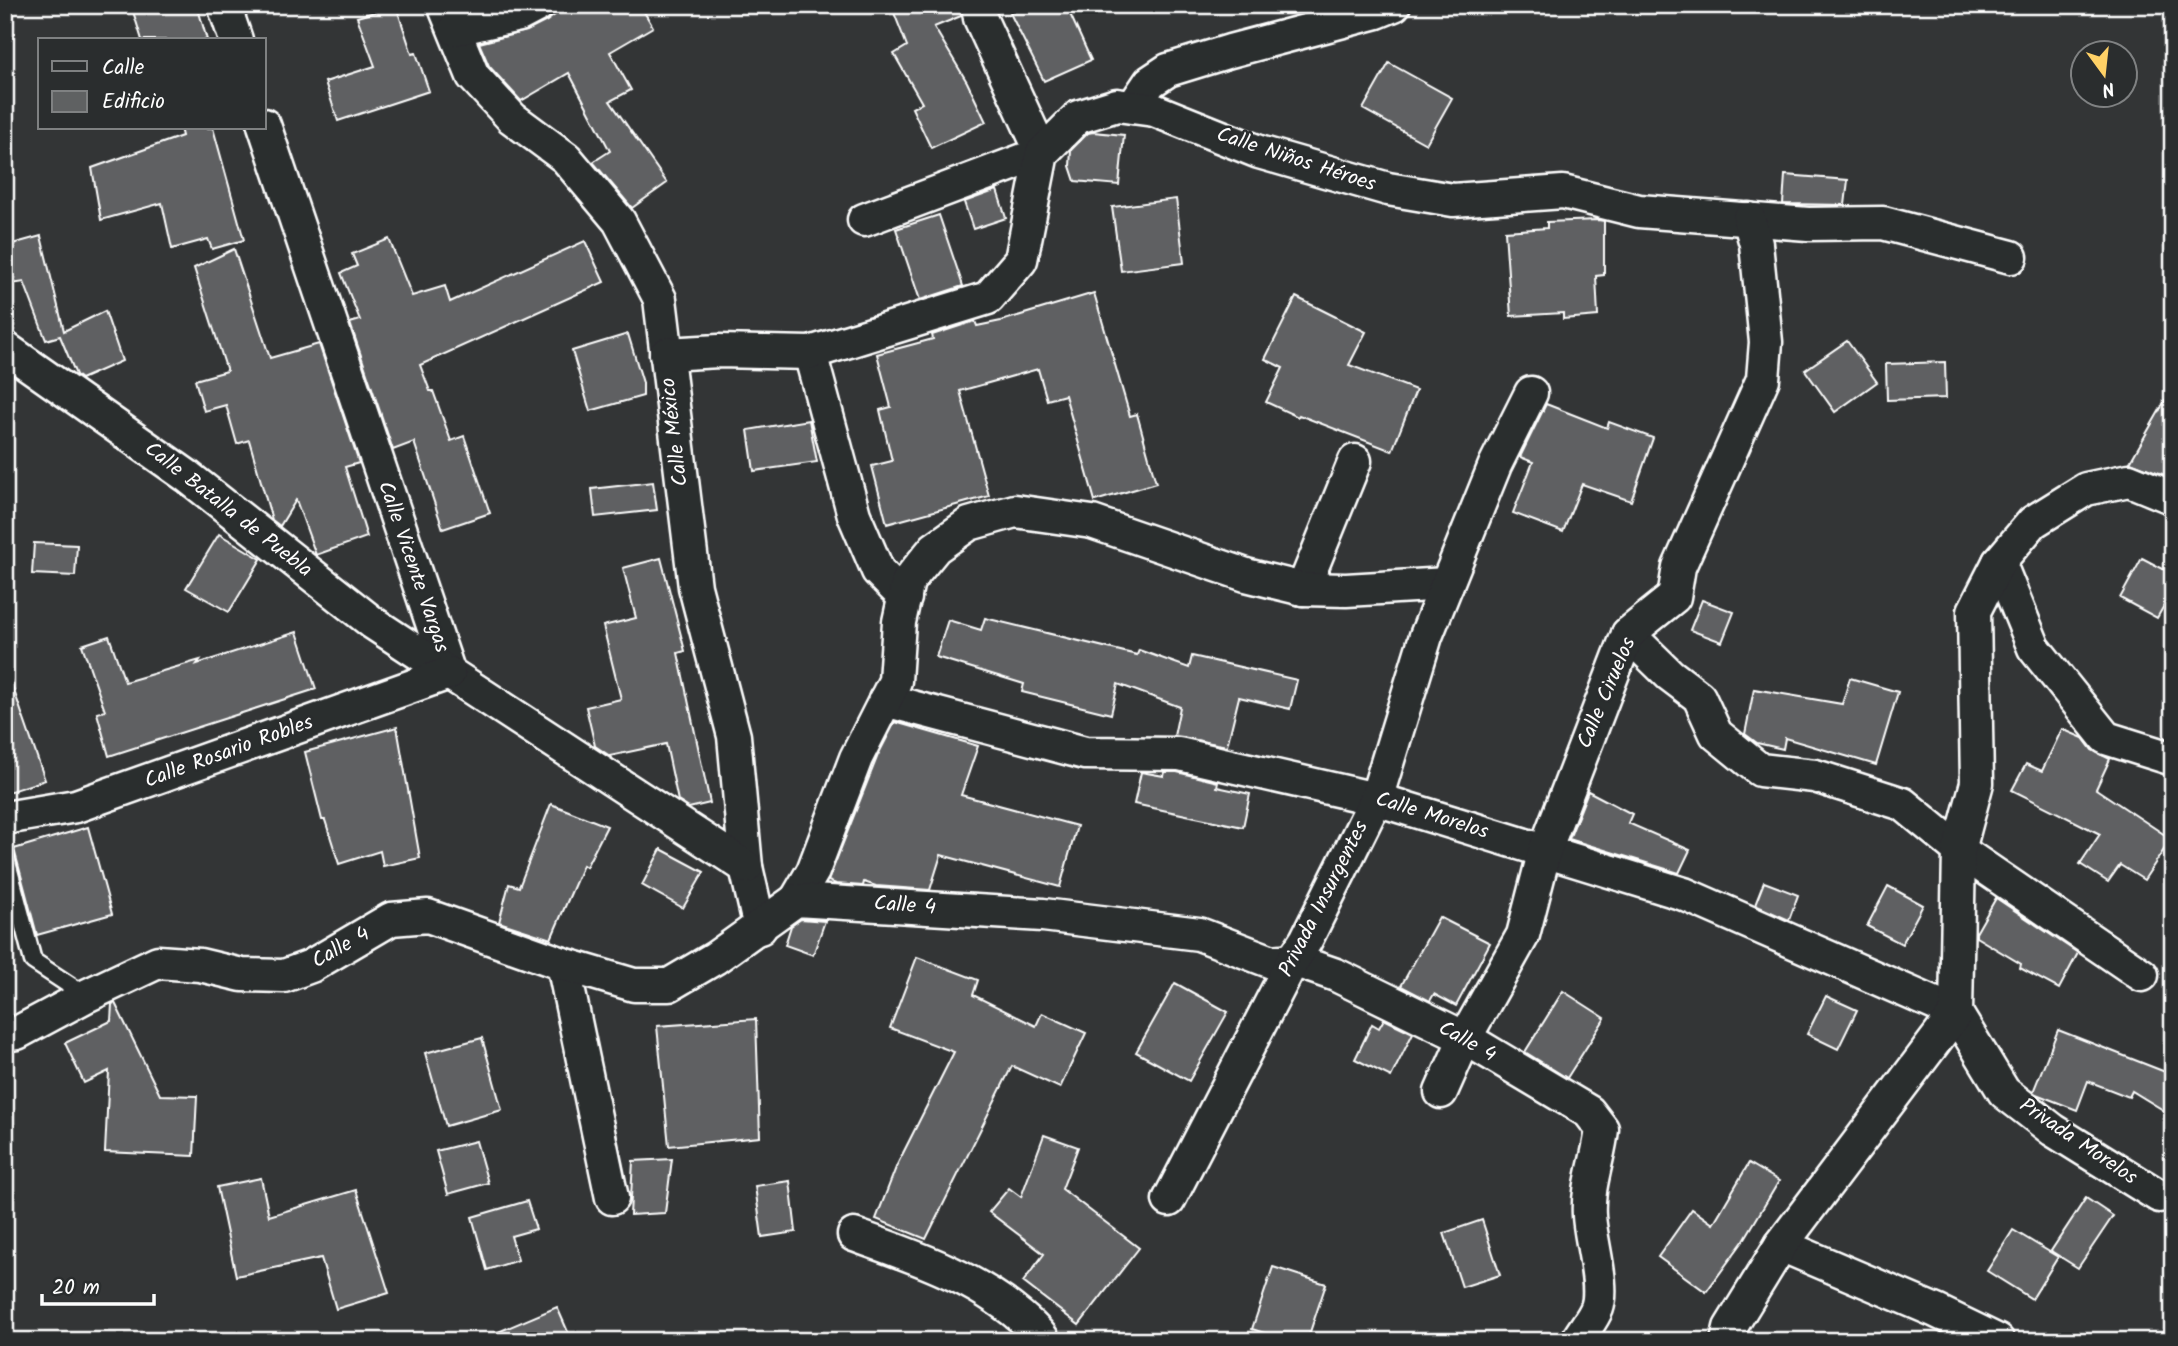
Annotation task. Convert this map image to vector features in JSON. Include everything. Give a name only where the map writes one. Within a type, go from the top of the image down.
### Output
[{"type":"street","points":[[224,5],[235,38]]},
{"type":"street","points":[[449,17],[519,15],[538,5]]},
{"type":"street","points":[[666,354],[719,351],[810,354],[988,298],[1021,260],[1042,153],[980,18],[978,5]]},
{"type":"street","points":[[1133,107],[1150,82],[1168,70],[1394,5]]},
{"type":"street","name":"Calle México","points":[[449,17],[474,76],[512,118],[566,158],[619,222],[660,299],[695,587],[734,736],[746,867],[760,928]]},
{"type":"street","name":"Calle Niños Héroes","points":[[1042,153],[1078,117],[1117,105],[1154,110],[1259,152],[1388,190],[1453,200],[1563,192],[1639,211],[1808,224],[1883,223],[2011,257]]},
{"type":"street","name":"Calle Vicente Vargas","points":[[266,130],[449,673],[746,867]]},
{"type":"street","points":[[864,220],[1042,153]]},
{"type":"street","name":"Calle Ciruelos","points":[[1441,1092],[1465,1038],[1522,934],[1545,850],[1628,634],[1674,597],[1679,567],[1762,379],[1765,330],[1756,244],[1749,219]]},
{"type":"street","name":"Calle Batalla de Puebla","points":[[5,348],[187,476],[373,623],[449,673]]},
{"type":"street","points":[[810,354],[854,515],[878,571],[905,598]]},
{"type":"street","name":"Privada Insurgentes","points":[[1169,1200],[1293,960],[1306,940],[1376,799],[1426,636],[1495,465],[1531,393]]},
{"type":"street","points":[[1303,589],[1355,461]]},
{"type":"street","points":[[1727,1341],[1730,1328],[1782,1245],[1956,1013],[1959,850],[1977,783],[1974,611],[1999,562],[2033,522],[2086,489],[2129,480],[2173,498]]},
{"type":"street","points":[[796,900],[813,870],[856,758],[895,681],[899,622],[908,581],[935,548],[968,524],[1016,511],[1092,522],[1246,575],[1303,589],[1346,590],[1447,584]]},
{"type":"street","points":[[1999,562],[2034,649],[2106,738],[2173,759]]},
{"type":"street","points":[[1628,634],[1699,697],[1716,734],[1760,770],[1815,776],[1903,804],[1959,850],[2142,975]]},
{"type":"street","name":"Calle Rosario Robles","points":[[5,818],[76,806],[449,673]]},
{"type":"street","name":"Calle Morelos","points":[[885,700],[1085,753],[1179,754],[1376,799],[1684,894],[1956,1013]]},
{"type":"street","name":"Calle 4","points":[[5,1035],[17,1033],[158,962],[200,965],[242,975],[284,976],[311,966],[391,919],[428,916],[563,964],[634,985],[669,985],[760,928],[796,900],[1043,915],[1199,934],[1272,962],[1293,960],[1336,975],[1465,1038],[1589,1112],[1602,1129],[1601,1144],[1591,1179],[1588,1216],[1598,1275],[1597,1307],[1577,1341]]},
{"type":"street","points":[[563,964],[612,1198]]},
{"type":"street","name":"Privada Morelos","points":[[1956,1013],[2004,1092],[2053,1130],[2159,1196]]},
{"type":"street","points":[[854,1235],[928,1261],[1000,1300],[1039,1332],[1044,1341]]},
{"type":"street","points":[[1782,1245],[1936,1311],[1998,1341]]},
{"type":"lane","points":[[5,855],[33,961],[86,996]]},
{"type":"building","points":[[131,5],[197,5],[206,38],[141,38]]},
{"type":"building","points":[[568,5],[640,5],[653,27],[610,52],[631,90],[610,101],[667,183],[632,208],[593,162],[610,151],[569,73],[521,101],[489,66],[479,43],[527,31],[547,21]]},
{"type":"building","points":[[891,5],[960,5],[961,16],[934,27],[967,82],[986,122],[931,148],[912,108],[922,103],[894,54],[907,46]]},
{"type":"building","points":[[1027,5],[1066,5],[1091,60],[1044,81],[1010,13]]},
{"type":"building","points":[[396,6],[412,54],[416,53],[429,91],[338,121],[325,82],[375,66],[357,17]]},
{"type":"building","points":[[1389,63],[1452,98],[1426,144],[1363,109]]},
{"type":"building","points":[[180,130],[214,130],[244,240],[212,249],[208,239],[172,249],[162,203],[101,220],[92,168],[182,136]]},
{"type":"building","points":[[1088,133],[1124,135],[1119,185],[1075,181],[1070,166],[1071,150]]},
{"type":"building","points":[[1785,175],[1848,180],[1845,205],[1783,204]]},
{"type":"building","points":[[997,190],[1006,218],[973,229],[964,202]]},
{"type":"building","points":[[1176,199],[1184,263],[1121,271],[1112,207]]},
{"type":"building","points":[[939,215],[963,286],[920,300],[896,229]]},
{"type":"building","points":[[1604,221],[1604,275],[1596,276],[1598,316],[1563,319],[1563,313],[1511,316],[1505,231],[1547,228],[1547,222]]},
{"type":"building","points":[[41,236],[64,331],[105,311],[122,361],[81,379],[76,375],[60,336],[46,340],[24,282],[5,285],[5,246]]},
{"type":"building","points":[[389,239],[412,296],[445,286],[450,302],[585,241],[604,282],[420,365],[430,391],[433,391],[451,441],[464,436],[490,513],[443,529],[414,442],[393,450],[350,323],[360,320],[341,273],[357,266],[352,254]]},
{"type":"building","points":[[234,249],[270,358],[319,344],[359,463],[345,467],[367,537],[316,555],[296,500],[280,526],[272,520],[249,440],[237,444],[226,405],[204,411],[195,380],[227,371],[194,268]]},
{"type":"building","points":[[1094,293],[1130,416],[1137,414],[1156,483],[1095,501],[1065,395],[1047,400],[1038,369],[960,391],[989,496],[887,524],[872,466],[892,461],[880,410],[891,407],[877,354],[933,339],[932,335],[975,321],[977,326],[1001,321]]},
{"type":"building","points":[[1296,297],[1366,332],[1349,365],[1416,390],[1392,451],[1299,415],[1298,417],[1266,402],[1283,368],[1265,359]]},
{"type":"building","points":[[628,334],[643,383],[643,396],[590,411],[572,351]]},
{"type":"building","points":[[1847,341],[1877,382],[1835,412],[1805,370]]},
{"type":"building","points":[[1945,362],[1946,398],[1887,400],[1886,364]]},
{"type":"building","points":[[2173,387],[2173,461],[2165,475],[2130,462]]},
{"type":"building","points":[[1546,404],[1607,428],[1609,422],[1653,438],[1631,501],[1582,484],[1563,532],[1513,513],[1533,462],[1520,457]]},
{"type":"building","points":[[809,420],[817,462],[754,471],[748,430]]},
{"type":"building","points":[[653,482],[657,510],[595,517],[592,489]]},
{"type":"building","points":[[219,534],[261,559],[229,612],[186,588]]},
{"type":"building","points":[[34,543],[77,545],[75,576],[32,574]]},
{"type":"building","points":[[661,558],[685,651],[678,653],[710,803],[689,808],[678,801],[666,744],[610,756],[595,746],[586,707],[621,699],[603,626],[636,618],[623,568]]},
{"type":"building","points":[[2142,558],[2173,574],[2173,590],[2157,618],[2120,598]]},
{"type":"building","points":[[1702,600],[1734,612],[1722,642],[1690,630]]},
{"type":"building","points":[[985,618],[1137,655],[1139,650],[1189,668],[1192,656],[1297,680],[1290,709],[1239,697],[1227,746],[1174,736],[1180,707],[1118,684],[1111,714],[1022,692],[1024,684],[936,657],[948,620],[981,630]]},
{"type":"building","points":[[297,632],[316,689],[109,756],[97,713],[105,711],[82,645],[109,636],[125,682],[200,660],[197,664]]},
{"type":"building","points":[[1850,678],[1898,692],[1876,765],[1785,738],[1783,749],[1757,743],[1745,734],[1754,689],[1842,704]]},
{"type":"building","points":[[10,679],[45,780],[5,793],[5,680]]},
{"type":"building","points":[[895,722],[978,746],[961,795],[1077,826],[1060,887],[941,855],[930,890],[876,886],[864,882],[863,886],[836,884],[828,881],[878,755]]},
{"type":"building","points":[[397,727],[420,858],[383,866],[380,851],[339,864],[325,820],[322,820],[305,752]]},
{"type":"building","points":[[2062,729],[2083,738],[2092,750],[2110,759],[2096,789],[2171,839],[2144,880],[2120,865],[2108,882],[2080,864],[2100,834],[2012,790],[2026,764],[2042,771]]},
{"type":"building","points":[[1141,772],[1164,776],[1165,772],[1177,772],[1218,782],[1217,787],[1250,794],[1243,827],[1134,804]]},
{"type":"building","points":[[1588,791],[1632,814],[1628,823],[1690,850],[1679,873],[1569,839]]},
{"type":"building","points":[[551,804],[607,826],[586,867],[583,865],[551,939],[499,922],[509,884],[519,887]]},
{"type":"building","points":[[88,827],[112,914],[37,935],[14,849]]},
{"type":"building","points":[[661,849],[704,872],[683,908],[642,885]]},
{"type":"building","points":[[1764,882],[1798,895],[1789,920],[1755,905]]},
{"type":"building","points":[[1888,886],[1923,905],[1902,944],[1867,926]]},
{"type":"building","points":[[5,897],[14,930],[5,916]]},
{"type":"building","points":[[1996,898],[2078,953],[2059,989],[2020,968],[2021,964],[1976,937]]},
{"type":"building","points":[[1439,917],[1490,943],[1456,1006],[1434,994],[1430,1001],[1401,986]]},
{"type":"building","points":[[801,919],[825,921],[813,955],[785,945],[791,926]]},
{"type":"building","points":[[917,957],[978,980],[973,995],[1036,1026],[1042,1013],[1086,1033],[1060,1088],[1012,1066],[926,1239],[876,1219],[897,1165],[954,1052],[890,1028]]},
{"type":"building","points":[[1175,983],[1228,1012],[1189,1081],[1136,1052]]},
{"type":"building","points":[[1563,991],[1605,1018],[1567,1078],[1525,1052]]},
{"type":"building","points":[[1826,996],[1857,1010],[1838,1049],[1807,1034]]},
{"type":"building","points":[[115,1003],[160,1095],[197,1096],[194,1156],[105,1152],[109,1071],[84,1083],[65,1043],[111,1021],[112,1004]]},
{"type":"building","points":[[756,1019],[760,1137],[669,1146],[657,1026]]},
{"type":"building","points":[[1384,1019],[1413,1033],[1391,1077],[1355,1059],[1372,1024],[1379,1028]]},
{"type":"building","points":[[2058,1030],[2173,1075],[2173,1116],[2132,1091],[2129,1097],[2088,1081],[2077,1110],[2033,1092]]},
{"type":"building","points":[[482,1038],[502,1110],[446,1126],[425,1053]]},
{"type":"building","points":[[1044,1135],[1078,1147],[1062,1189],[1139,1248],[1079,1325],[1023,1282],[1044,1254],[989,1212],[1009,1188],[1021,1197]]},
{"type":"building","points":[[476,1141],[488,1183],[448,1194],[436,1151]]},
{"type":"building","points":[[672,1159],[665,1213],[630,1215],[633,1161]]},
{"type":"building","points":[[1749,1163],[1779,1181],[1744,1240],[1706,1292],[1658,1257],[1692,1209],[1713,1224]]},
{"type":"building","points":[[261,1178],[269,1216],[356,1190],[389,1293],[336,1309],[321,1258],[236,1276],[217,1187]]},
{"type":"building","points":[[790,1181],[796,1232],[762,1237],[755,1186]]},
{"type":"building","points":[[2086,1198],[2113,1216],[2078,1268],[2051,1251]]},
{"type":"building","points":[[527,1201],[536,1229],[511,1236],[518,1260],[487,1270],[472,1217]]},
{"type":"building","points":[[1482,1220],[1500,1275],[1462,1287],[1444,1233]]},
{"type":"building","points":[[2013,1230],[2058,1257],[2032,1299],[1987,1271]]},
{"type":"building","points":[[1273,1267],[1326,1284],[1307,1341],[1289,1341],[1252,1329]]},
{"type":"building","points":[[557,1307],[572,1341],[477,1341]]}]
